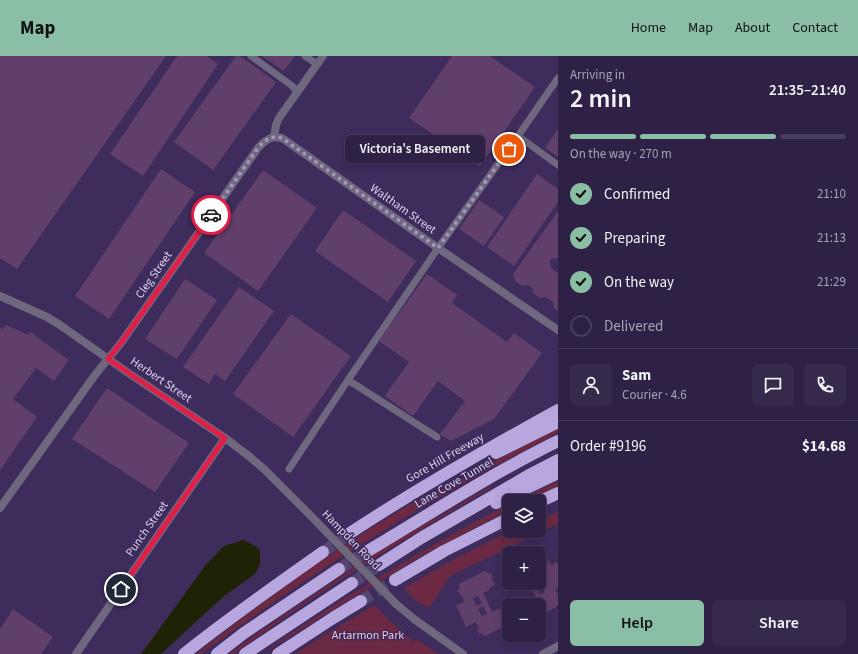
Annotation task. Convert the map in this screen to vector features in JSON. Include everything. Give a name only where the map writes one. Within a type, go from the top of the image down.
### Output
[{"type":"highway","name":"Gore Hill Freeway","points":[[350,533],[421,488],[558,410]]},
{"type":"highway","points":[[421,488],[558,422]]},
{"type":"highway","name":"Lane Cove Tunnel","points":[[366,552],[433,511],[558,441]]},
{"type":"highway","points":[[379,565],[421,538],[558,460]]},
{"type":"highway","points":[[421,538],[558,473]]},
{"type":"highway","points":[[546,499],[558,493]]},
{"type":"highway","points":[[395,580],[444,551],[502,522]]},
{"type":"highway","points":[[184,654],[249,604],[323,552]]},
{"type":"highway","points":[[217,654],[244,633],[339,569]]},
{"type":"highway","points":[[246,654],[352,583]]},
{"type":"highway","points":[[278,654],[361,600]]},
{"type":"street","points":[[274,137],[279,118],[323,56]]},
{"type":"street","name":"Waltham Street","points":[[274,137],[282,138],[438,248],[558,330]]},
{"type":"street","name":"Cleg Street","points":[[0,508],[95,375],[121,343],[258,148],[263,142],[274,137]]},
{"type":"street","name":"Herbert Street","points":[[0,296],[47,317],[60,325],[225,438]]},
{"type":"street","name":"Hampden Road","points":[[225,438],[260,465],[396,604],[414,619],[463,654]]},
{"type":"street","name":"Punch Street","points":[[76,654],[225,438]]},
{"type":"street","points":[[543,654],[558,646]]},
{"type":"lane","points":[[252,56],[291,86],[297,93]]},
{"type":"lane","points":[[305,56],[317,64]]},
{"type":"lane","points":[[289,470],[438,248],[558,78]]},
{"type":"lane","points":[[518,136],[558,165]]},
{"type":"lane","points":[[348,380],[437,437]]},
{"type":"green space","points":[[558,428],[558,433],[440,497],[354,549],[264,609],[201,654],[196,654],[299,577],[379,523],[412,503],[448,486]]},
{"type":"green space","points":[[558,481],[558,486],[541,494],[531,494]]},
{"type":"green space","points":[[491,486],[491,488],[425,527],[328,588],[234,654],[229,654],[375,553]]},
{"type":"green space","points":[[502,508],[502,514],[423,555],[269,650],[268,649],[386,573]]},
{"type":"green space","points":[[558,512],[558,524],[546,530],[546,517]]},
{"type":"green space","points":[[502,535],[502,538],[529,538],[512,546],[502,546],[502,551],[450,576],[429,608],[416,601],[404,588],[449,562]]},
{"type":"green space","name":"Artarmon Park","points":[[375,605],[413,642],[416,639],[439,654],[295,654],[326,634]]},
{"type":"shaded area","points":[[244,540],[260,549],[260,565],[255,574],[224,596],[161,654],[141,654],[205,566],[224,546]]},
{"type":"building","points":[[0,56],[166,56],[17,269],[0,258]]},
{"type":"building","points":[[177,56],[207,56],[218,64],[143,176],[110,154]]},
{"type":"building","points":[[236,56],[240,56],[276,82],[213,170],[174,142]]},
{"type":"building","points":[[262,56],[295,56],[284,71]]},
{"type":"building","points":[[452,56],[490,56],[535,87],[480,166],[409,118]]},
{"type":"building","points":[[558,129],[558,157],[545,148]]},
{"type":"building","points":[[161,169],[195,192],[109,319],[75,296]]},
{"type":"building","points":[[263,170],[317,208],[258,291],[204,253]]},
{"type":"building","points":[[537,174],[558,189],[558,202],[514,266],[487,247]]},
{"type":"building","points":[[479,200],[504,217],[484,246],[459,229]]},
{"type":"building","points":[[343,210],[416,261],[388,302],[315,251]]},
{"type":"building","points":[[558,211],[558,258],[551,259],[550,261],[551,268],[558,273],[558,311],[554,308],[553,302],[546,297],[540,298],[533,293],[532,287],[527,285],[522,286],[515,281],[513,274]]},
{"type":"building","points":[[427,274],[457,295],[452,303],[507,342],[514,333],[542,353],[494,419],[451,441],[440,434],[465,401],[438,381],[413,416],[385,396],[409,362],[379,341]]},
{"type":"building","points":[[185,279],[217,300],[177,359],[145,339]]},
{"type":"building","points":[[239,287],[274,311],[225,381],[215,374],[209,384],[183,367]]},
{"type":"building","points":[[291,314],[351,356],[293,437],[233,394]]},
{"type":"building","points":[[6,325],[28,335],[30,332],[69,360],[54,381],[36,368],[13,399],[37,417],[0,470],[0,327],[3,329]]},
{"type":"building","points":[[107,388],[189,443],[155,492],[72,439]]},
{"type":"building","points":[[549,560],[551,565],[557,562],[558,588],[555,589],[558,595],[558,606],[546,612],[546,598],[532,598],[536,596],[533,590],[538,590],[540,594],[546,590],[546,562]]},
{"type":"building","points":[[485,571],[488,574],[491,573],[493,578],[491,578],[495,585],[489,588],[490,590],[483,593],[492,612],[502,608],[502,628],[484,636],[482,633],[479,634],[477,629],[479,629],[476,622],[466,627],[456,605],[464,602],[461,594],[460,595],[457,590],[460,589],[459,584]],"holes":[[[478,596],[482,603],[476,606],[473,598]],[[483,606],[487,614],[482,616],[478,609]]]},
{"type":"building","points":[[13,609],[53,637],[41,654],[0,654],[0,629]]},
{"type":"tunnel","points":[[323,552],[350,533]]},
{"type":"tunnel","points":[[339,569],[366,552]]},
{"type":"tunnel","points":[[352,583],[379,565]]},
{"type":"tunnel","points":[[361,601],[395,580]]},
{"type":"way so far","points":[[211,215],[263,142],[269,138],[277,137],[282,138],[438,248],[509,149]]},
{"type":"place","name":"Victoria's Basement","points":[[509,149]]},
{"type":"route","points":[[121,589],[225,438],[108,359],[121,343],[211,215]]}]
